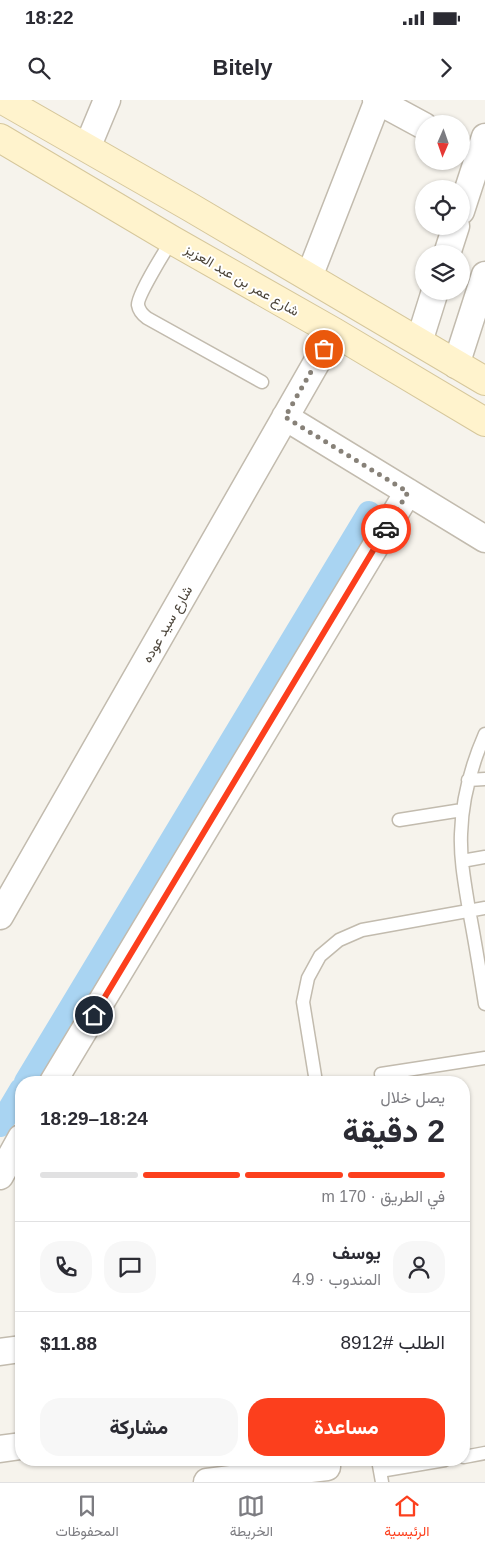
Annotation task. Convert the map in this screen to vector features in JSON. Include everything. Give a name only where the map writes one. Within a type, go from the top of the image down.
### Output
[{"type":"main road","points":[[3,100],[190,207],[485,381]]},
{"type":"main road","name":"شارع عمر بن عبد العزيز","points":[[0,138],[485,422]]},
{"type":"main road","points":[[172,240],[190,207]]},
{"type":"street","points":[[87,148],[107,100]]},
{"type":"street","points":[[309,277],[377,100],[415,121]]},
{"type":"street","points":[[470,180],[478,150]]},
{"type":"street","points":[[456,364],[485,275]]},
{"type":"street","points":[[419,342],[432,300]]},
{"type":"street","name":"شارع سيد عوده","points":[[0,916],[334,332]]},
{"type":"street","points":[[285,417],[485,539]]},
{"type":"street","points":[[57,1076],[408,492]]},
{"type":"street","points":[[0,1176],[15,1149]]},
{"type":"street","points":[[0,1352],[15,1349]]},
{"type":"street","points":[[0,1449],[15,1447]]},
{"type":"street","points":[[207,1482],[327,1467]]},
{"type":"lane","points":[[172,240],[141,295],[138,305],[140,311],[147,318],[262,382]]},
{"type":"lane","points":[[485,734],[468,780],[462,810],[460,836],[469,910],[485,1004]]},
{"type":"lane","points":[[468,780],[485,779]]},
{"type":"lane","points":[[399,820],[462,810]]},
{"type":"lane","points":[[462,861],[485,857]]},
{"type":"lane","points":[[315,1076],[303,1002],[308,978],[320,956],[339,940],[362,930],[485,908]]},
{"type":"lane","points":[[381,1074],[485,1058]]},
{"type":"lane","points":[[470,1456],[485,1453]]},
{"type":"lane","points":[[380,1471],[410,1466]]},
{"type":"waterway","points":[[30,1076],[369,513]]},
{"type":"waterway","points":[[0,1125],[15,1100]]},
{"type":"way so far","points":[[324,349],[285,417],[408,492],[386,529]]},
{"type":"route","points":[[94,1015],[386,529]]}]
